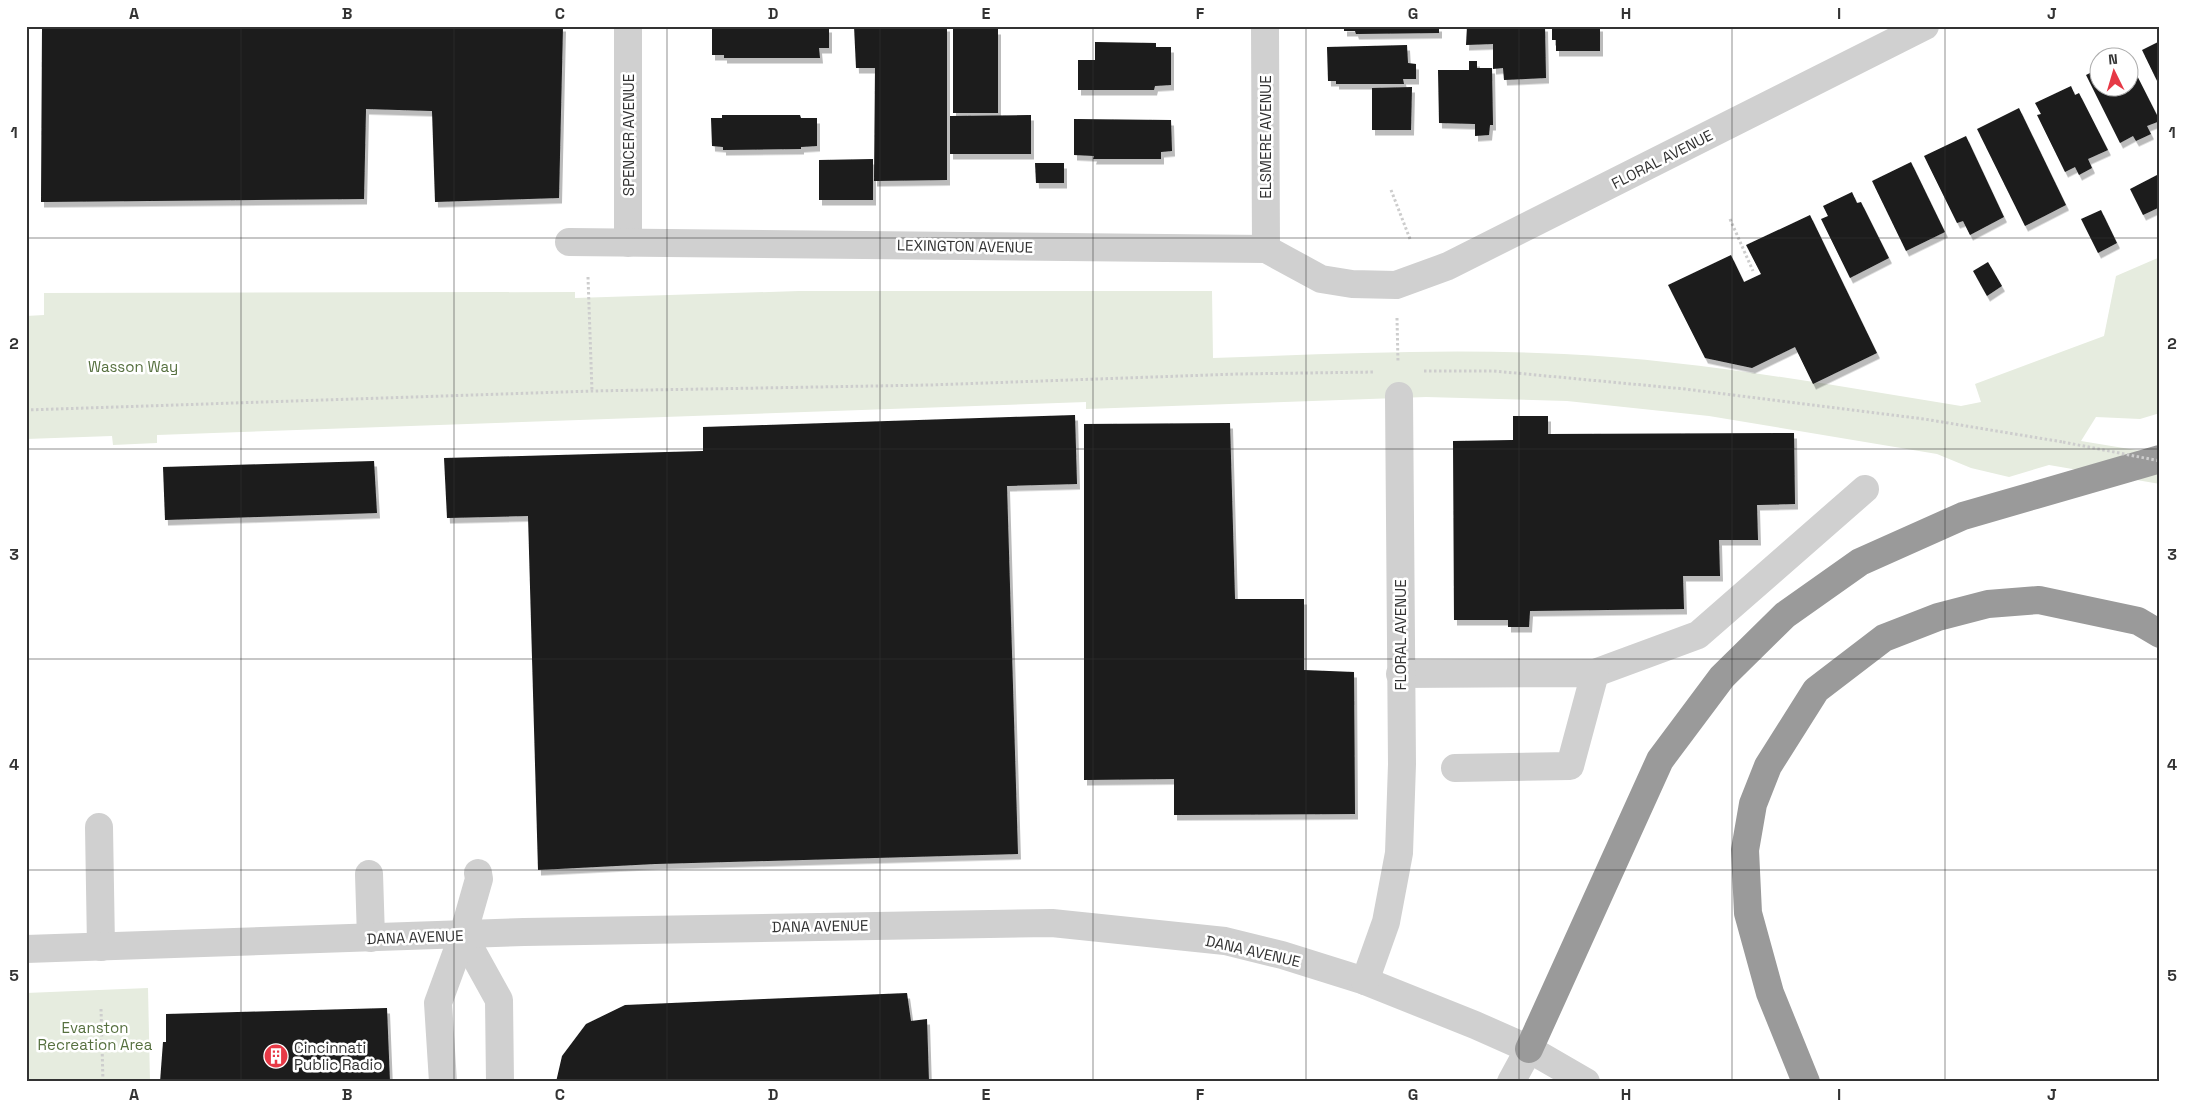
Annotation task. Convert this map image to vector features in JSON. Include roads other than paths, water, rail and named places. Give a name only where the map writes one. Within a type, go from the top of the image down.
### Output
[{"type":"highway","points":[[1529,1050],[1660,760],[1722,677],[1785,615],[1860,562],[1963,516],[2160,460]]},
{"type":"highway","points":[[1806,1082],[1770,993],[1748,913],[1744,850],[1753,804],[1768,766],[1816,690],[1884,638],[1938,617],[1988,604],[2039,600],[2138,621],[2160,634]]},
{"type":"street","name":"SPENCER AVENUE","points":[[628,26],[628,243]]},
{"type":"street","name":"ELSMERE AVENUE","points":[[1265,26],[1266,249]]},
{"type":"street","name":"FLORAL AVENUE","points":[[1352,284],[1396,285],[1448,266],[1920,27]]},
{"type":"street","name":"LEXINGTON AVENUE","points":[[578,243],[1266,249],[1321,279],[1352,284]]},
{"type":"street","name":"FLORAL AVENUE","points":[[1365,981],[1386,922],[1399,853],[1402,764],[1399,384]]},
{"type":"street","points":[[1400,674],[1595,674],[1698,635],[1865,489]]},
{"type":"street","points":[[1455,768],[1570,766],[1595,674]]},
{"type":"street","points":[[99,827],[101,947]]},
{"type":"street","points":[[443,1082],[438,1003],[463,935],[479,879],[478,873]]},
{"type":"street","points":[[369,874],[371,938]]},
{"type":"street","name":"DANA AVENUE","points":[[26,949],[463,935],[1052,923],[1225,941],[1282,955],[1365,981],[1475,1025],[1529,1050],[1586,1082]]},
{"type":"street","points":[[463,935],[499,1000],[500,1082]]},
{"type":"street","points":[[1511,1082],[1529,1050]]},
{"type":"place","name":"Cincinnati Public Radio","points":[[276,1056]]},
{"type":"park label","name":"Wasson Way","points":[[133,366]]},
{"type":"park label","name":"Evanston Recreation Area","points":[[95,1036]]}]
